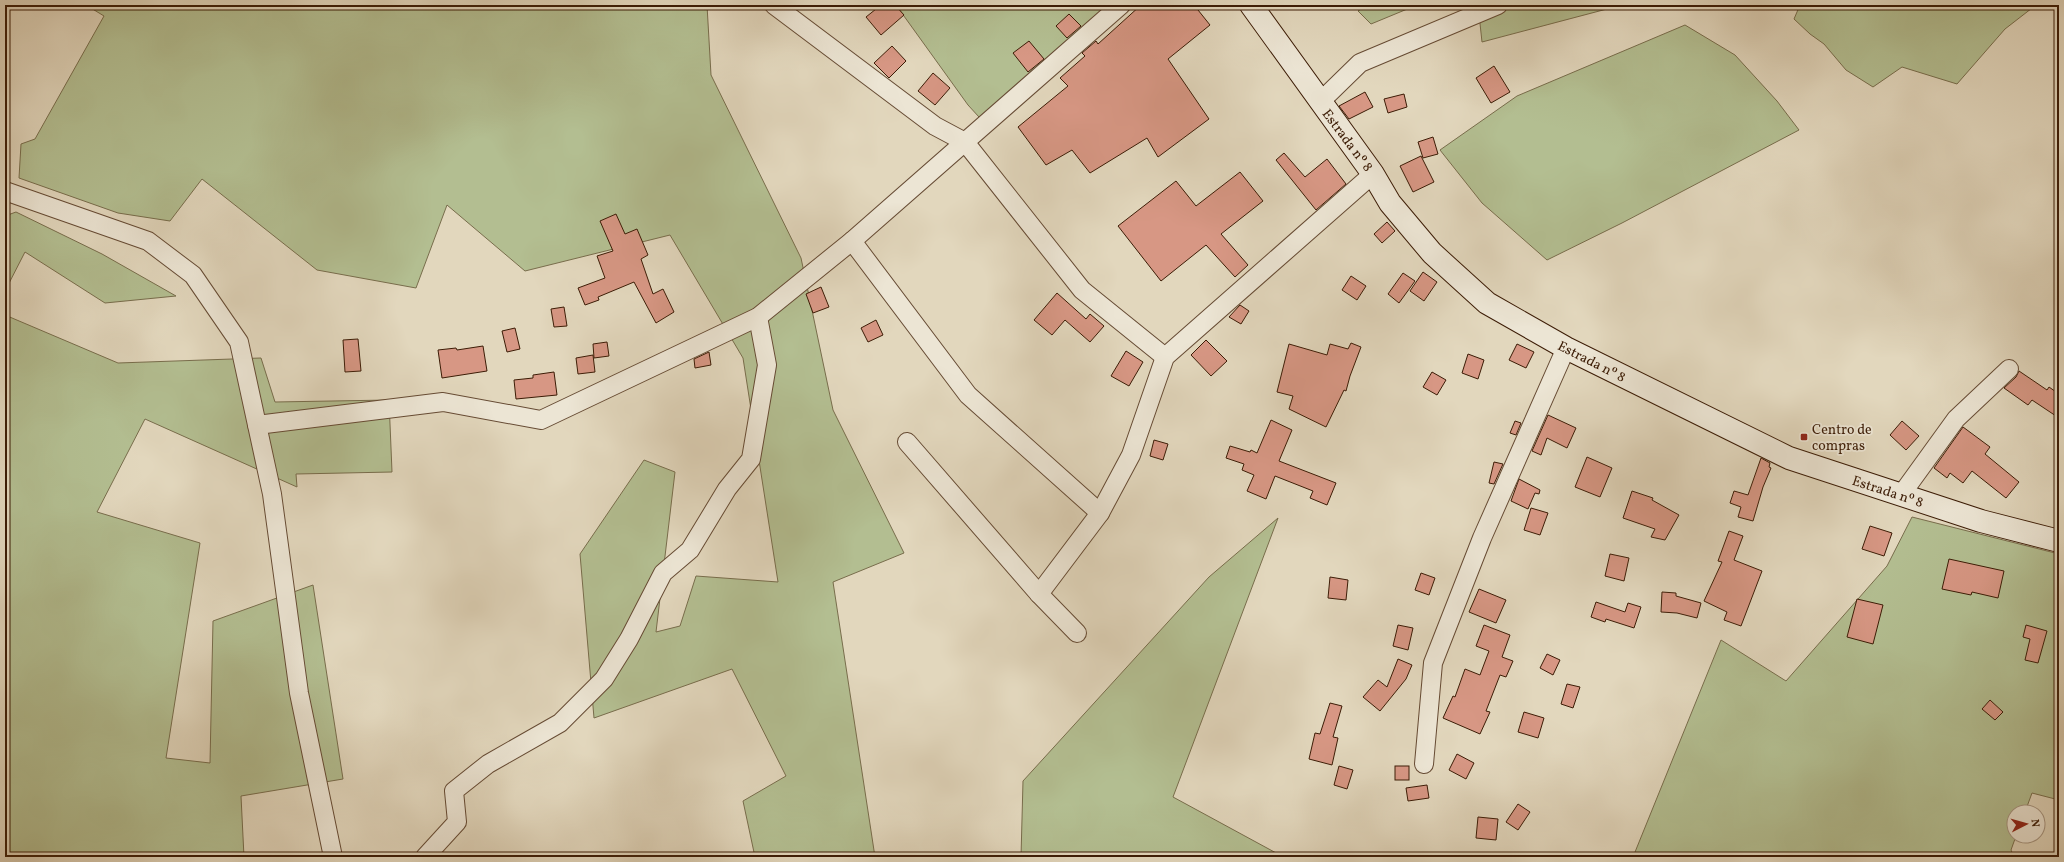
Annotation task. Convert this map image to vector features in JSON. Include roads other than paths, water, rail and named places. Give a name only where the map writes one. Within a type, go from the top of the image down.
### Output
[{"type":"main road","name":"Estrada nº 8","points":[[1251,5],[1373,174],[1390,203],[1432,253],[1487,303],[1566,348],[1789,458],[1981,522],[2059,541]]},
{"type":"street","points":[[774,5],[935,126],[965,142],[1082,290],[1165,357]]},
{"type":"street","points":[[257,424],[443,402],[541,420],[758,317],[852,241],[1121,5]]},
{"type":"street","points":[[1320,102],[1360,63],[1498,5]]},
{"type":"street","points":[[1039,594],[1100,513],[1131,455],[1165,357],[1373,174]]},
{"type":"street","points":[[5,191],[148,241],[193,275],[239,342],[272,494],[299,693],[333,857]]},
{"type":"street","points":[[852,241],[968,395],[1100,513]]},
{"type":"street","points":[[425,857],[457,822],[454,791],[488,764],[560,723],[604,679],[629,639],[663,573],[690,550],[727,489],[751,459],[767,365],[758,317]]},
{"type":"street","points":[[1424,764],[1433,663],[1482,538],[1566,348]]},
{"type":"street","points":[[1901,495],[1956,419],[2010,369]]},
{"type":"street","points":[[907,442],[1039,594],[1077,633]]},
{"type":"place","name":"Centro de compras","points":[[1804,437]]}]
